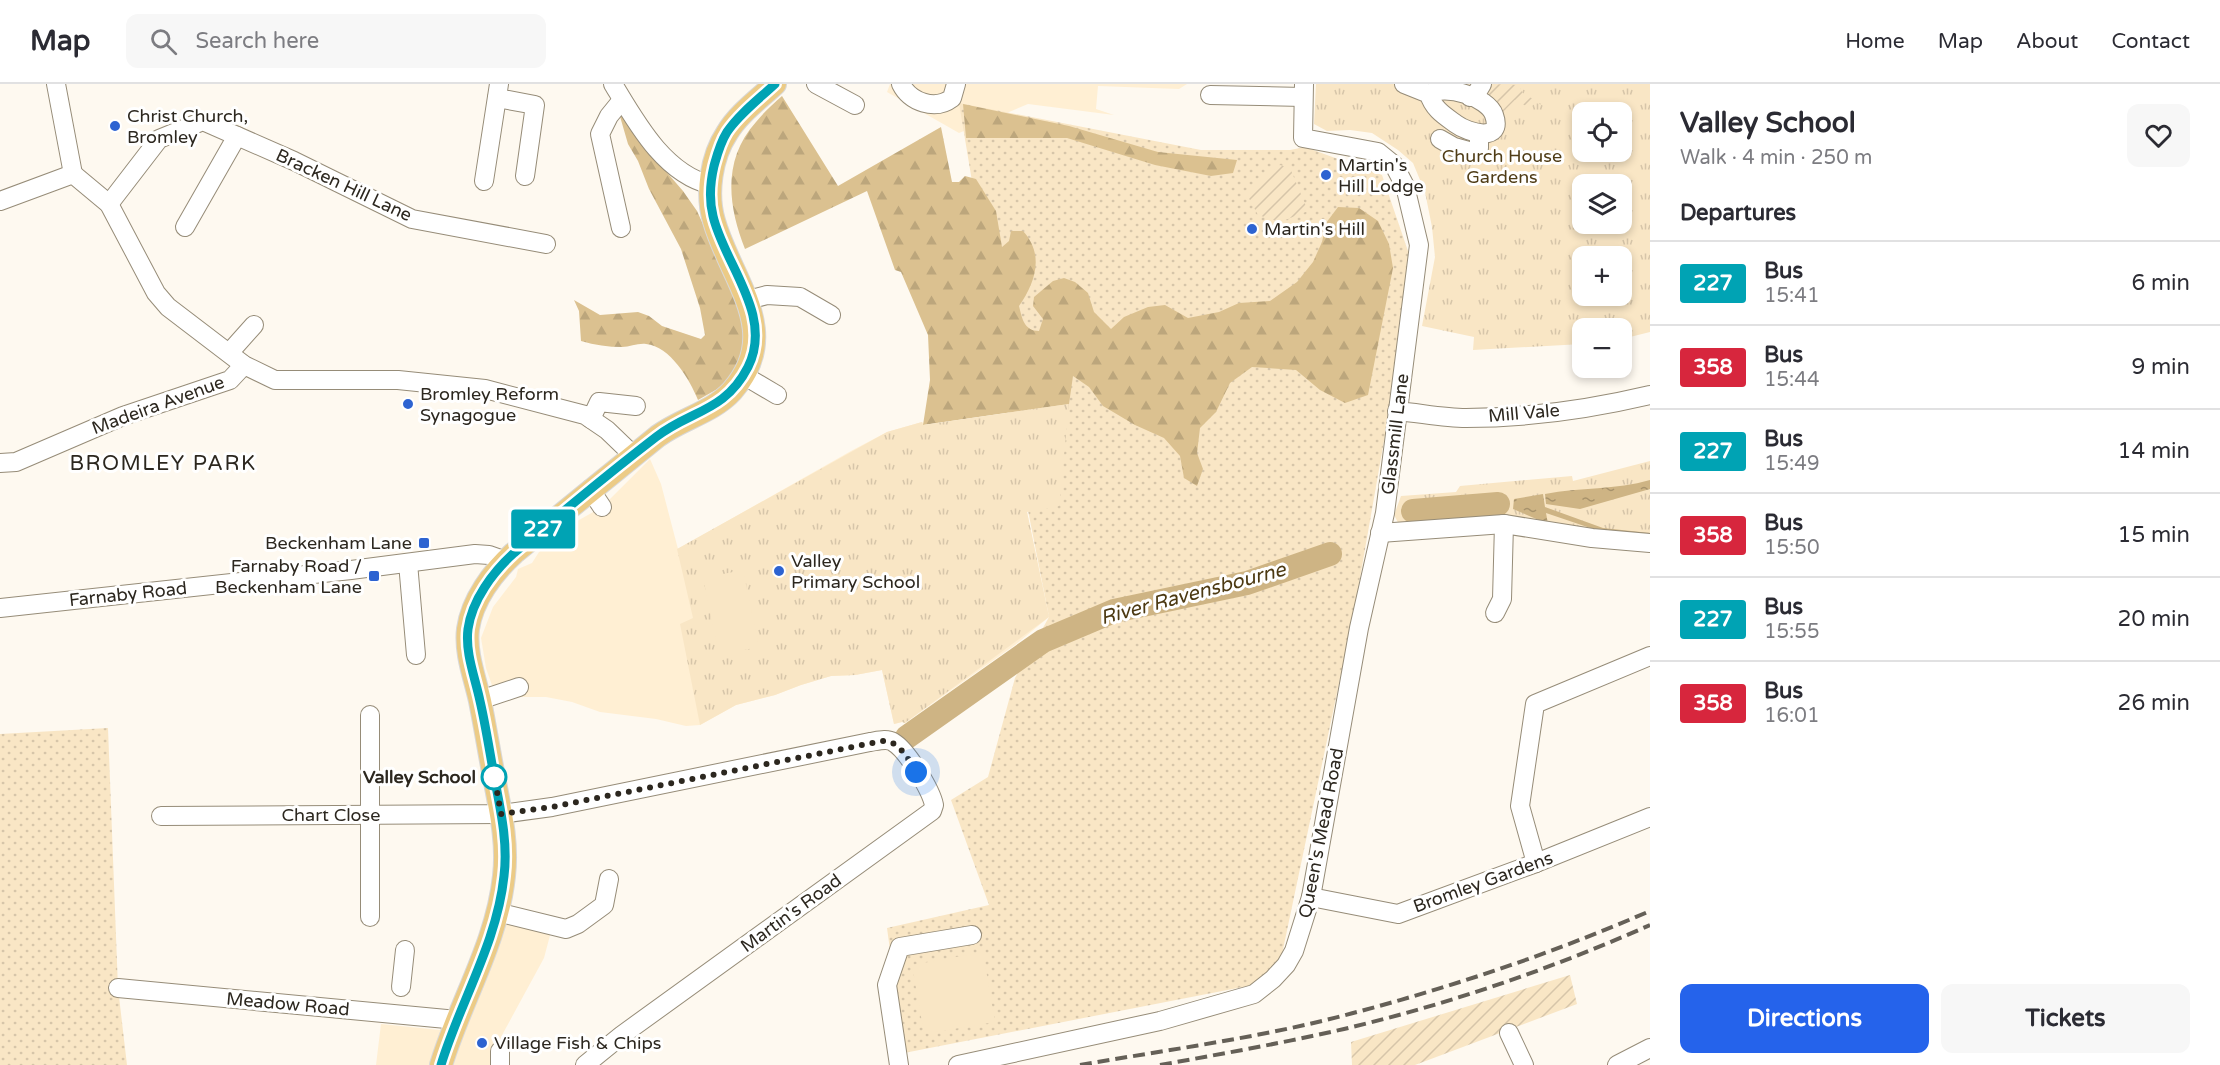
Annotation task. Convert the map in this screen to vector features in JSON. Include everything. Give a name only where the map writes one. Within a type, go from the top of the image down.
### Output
[{"type":"main road","points":[[441,1065],[490,940],[498,912],[506,859],[501,814],[480,700],[469,656],[467,640],[472,613],[480,597],[506,561],[596,498],[633,455],[673,425],[718,403],[731,392],[743,375],[754,351],[753,321],[748,300],[714,222],[711,185],[715,162],[725,134],[775,84]]},
{"type":"street","points":[[56,84],[73,174],[109,204],[156,293],[183,320],[244,365],[275,380],[398,380],[485,389],[585,416],[616,438],[633,455]]},
{"type":"street","points":[[816,84],[855,105]]},
{"type":"street","points":[[901,84],[906,93],[928,104],[942,104],[952,98],[956,84]]},
{"type":"street","points":[[1404,84],[1430,94]]},
{"type":"street","points":[[1210,95],[1240,90],[1304,90]]},
{"type":"street","name":"Glassmill Lane","points":[[1304,90],[1303,138],[1378,152],[1394,165],[1405,186],[1419,245],[1385,513],[1380,533]]},
{"type":"street","points":[[1443,90],[1476,90],[1495,118],[1494,129],[1479,134],[1463,129],[1434,106],[1430,94],[1443,90]]},
{"type":"street","points":[[484,181],[498,91],[535,105],[525,176]]},
{"type":"street","points":[[621,91],[657,149],[693,180],[711,185]]},
{"type":"street","points":[[621,91],[600,134],[621,228]]},
{"type":"street","name":"Bracken Hill Lane","points":[[109,204],[159,139],[203,121],[412,219],[546,244]]},
{"type":"street","points":[[1440,139],[1454,147],[1472,152],[1479,148],[1479,134]]},
{"type":"street","points":[[185,227],[237,136]]},
{"type":"street","points":[[0,201],[73,174]]},
{"type":"street","points":[[748,300],[767,295],[800,297],[831,315]]},
{"type":"street","points":[[229,353],[254,325]]},
{"type":"street","name":"Madeira Avenue","points":[[0,463],[16,462],[123,416],[230,380],[244,365]]},
{"type":"street","points":[[743,375],[777,395]]},
{"type":"street","name":"Mill Vale","points":[[1397,411],[1464,418],[1513,416],[1580,408],[1650,395]]},
{"type":"street","points":[[591,419],[599,402],[636,406]]},
{"type":"street","points":[[1380,533],[1504,524],[1592,538],[1650,543]]},
{"type":"street","points":[[1496,613],[1502,599],[1504,524]]},
{"type":"street","name":"Queen's Mead Road","points":[[958,1065],[1160,1021],[1254,994],[1286,965],[1294,951],[1311,897],[1359,628],[1380,533]]},
{"type":"street","name":"Farnaby Road","points":[[0,608],[480,554],[506,561]]},
{"type":"street","points":[[408,563],[416,655]]},
{"type":"street","points":[[1536,863],[1520,806],[1535,704],[1650,656]]},
{"type":"street","points":[[480,700],[519,687]]},
{"type":"street","points":[[370,716],[370,917]]},
{"type":"street","name":"Chart Close","points":[[161,816],[501,814],[552,807],[870,742],[892,742]]},
{"type":"street","name":"Martin's Road","points":[[585,1065],[614,1041],[932,811],[934,806],[929,791],[903,752],[892,742]]},
{"type":"street","name":"Bromley Gardens","points":[[1311,897],[1398,914],[1536,863],[1650,817]]},
{"type":"street","points":[[498,912],[566,928],[573,927],[604,905],[609,879]]},
{"type":"street","points":[[899,1065],[887,985],[900,947],[972,934]]},
{"type":"street","points":[[400,1000],[405,950]]},
{"type":"street","name":"Meadow Road","points":[[118,988],[400,1000],[457,1020]]},
{"type":"street","points":[[1509,1033],[1524,1065]]},
{"type":"street","points":[[1617,1065],[1650,1048]]},
{"type":"shaded area","points":[[890,84],[1187,84],[1179,89],[1098,86],[1096,109],[1114,115],[1028,104],[959,133],[887,92]]},
{"type":"shaded area","name":"Valley Primary School","points":[[922,422],[1027,512],[1049,617],[1015,645],[905,723],[894,724],[882,670],[855,675],[831,676],[775,695],[736,705],[700,725],[686,726],[656,719],[600,712],[572,702],[546,697],[496,697],[486,668],[481,638],[493,607],[516,577],[518,569],[532,563],[539,552],[572,524],[602,507],[650,459],[661,484],[678,549],[887,432]]},
{"type":"shaded area","points":[[487,912],[553,924],[544,958],[501,1037],[501,1065],[376,1065],[381,1024],[440,1030],[465,977]]},
{"type":"green space","name":"Church House Gardens","points":[[1316,84],[1650,84],[1650,332],[1632,336],[1632,318],[1572,318],[1572,345],[1473,350],[1474,337],[1422,326],[1435,257],[1425,192],[1413,163],[1372,133],[1350,130],[1327,131],[1314,124]]},
{"type":"green space","points":[[1489,84],[1518,85],[1523,93],[1546,107],[1535,102],[1528,112],[1526,106],[1515,100],[1501,114],[1479,92]]},
{"type":"green space","points":[[782,96],[838,186],[941,127],[952,182],[959,182],[965,176],[976,179],[996,211],[1002,247],[1009,241],[1011,231],[1023,231],[1030,240],[1036,259],[1035,269],[1029,288],[1019,306],[1027,326],[1039,331],[1043,319],[1033,306],[1034,297],[1053,281],[1064,278],[1075,282],[1088,293],[1094,312],[1111,329],[1124,317],[1148,307],[1165,305],[1188,318],[1219,312],[1239,303],[1270,301],[1297,282],[1313,262],[1322,242],[1326,223],[1338,207],[1359,208],[1378,221],[1389,244],[1393,268],[1368,395],[1345,403],[1320,390],[1296,370],[1252,367],[1230,383],[1216,412],[1200,428],[1197,453],[1203,469],[1197,486],[1184,478],[1180,456],[1164,438],[1135,425],[1103,406],[1089,387],[1073,376],[1069,404],[923,425],[930,380],[928,335],[901,272],[895,270],[867,191],[745,249],[732,200],[733,168],[745,137],[762,115]]},
{"type":"green space","points":[[959,103],[1201,150],[1290,150],[1305,147],[1382,175],[1409,254],[1385,435],[1354,612],[1281,959],[1253,985],[904,1053],[887,928],[989,905],[951,800],[988,777],[1015,678],[1049,617],[1009,414]]},
{"type":"green space","points":[[963,104],[1069,126],[1158,152],[1237,160],[1233,173],[1211,176],[1155,165],[1067,138],[966,138]]},
{"type":"green space","points":[[619,113],[697,211],[747,321],[745,357],[721,387],[698,400],[678,365],[655,346],[643,344],[612,347],[581,341],[579,311],[574,300],[600,315],[638,312],[649,316],[662,326],[701,339],[705,335],[700,308],[681,249],[628,144]]},
{"type":"green space","points":[[1280,165],[1290,168],[1308,211],[1280,222],[1258,215],[1245,191]]},
{"type":"green space","name":"Valley Primary School","points":[[1069,404],[1059,506],[1027,512],[1049,617],[905,723],[894,724],[882,670],[855,675],[831,676],[801,685],[775,695],[736,705],[700,725],[680,624],[693,618],[677,549],[887,432],[922,422],[923,425]]},
{"type":"green space","points":[[1650,461],[1650,539],[1401,528],[1394,515],[1401,496],[1456,492],[1460,486],[1572,476],[1573,481]]},
{"type":"green space","points":[[743,570],[759,647],[719,655],[703,578]]},
{"type":"green space","points":[[108,728],[118,988],[127,1065],[0,1065],[0,734]]},
{"type":"green space","points":[[983,952],[995,1022],[924,1034],[912,965]]},
{"type":"green space","points":[[1570,975],[1577,1004],[1415,1065],[1352,1065],[1351,1042]]},
{"type":"water","points":[[1650,480],[1650,489],[1580,509],[1546,504],[1545,494]]},
{"type":"water","points":[[1543,494],[1545,507],[1603,528],[1650,533],[1650,539],[1611,535],[1546,513],[1548,524],[1513,509],[1514,499]]},
{"type":"waterway","name":"River Ravensbourne","points":[[1413,511],[1498,504]]},
{"type":"waterway","name":"River Ravensbourne","points":[[907,737],[1043,641],[1114,611],[1247,583],[1330,554]]},
{"type":"railway","points":[[1080,1065],[1262,1034],[1364,1010],[1529,959],[1650,911]]},
{"type":"railway","points":[[1160,1065],[1321,1034],[1461,997],[1537,971],[1650,925]]},
{"type":"bus line","name":"227","points":[[441,1065],[490,940],[500,901],[506,859],[501,814],[480,700],[469,656],[467,640],[472,613],[489,582],[514,553],[658,436],[725,398],[743,375],[754,351],[755,335],[751,308],[714,222],[711,205],[712,174],[725,134],[775,84]]},
{"type":"place","name":"Christ Church, Bromley","points":[[115,126]]},
{"type":"place","name":"Martin's Hill Lodge","points":[[1326,175]]},
{"type":"place","name":"Martin's Hill","points":[[1252,229]]},
{"type":"place","name":"Bromley Reform Synagogue","points":[[408,404]]},
{"type":"place","name":"Beckenham Lane","points":[[424,543]]},
{"type":"place","name":"Valley Primary School","points":[[779,571]]},
{"type":"place","name":"Farnaby Road / Beckenham Lane","points":[[374,576]]},
{"type":"place","name":"Valley School","points":[[494,777]]},
{"type":"place","name":"Village Fish & Chips","points":[[482,1043]]},
{"type":"district","name":"BROMLEY PARK","points":[[163,463]]},
{"type":"route","points":[[494,777],[493,769],[501,814],[552,807],[888,740],[903,752],[916,772]]}]
